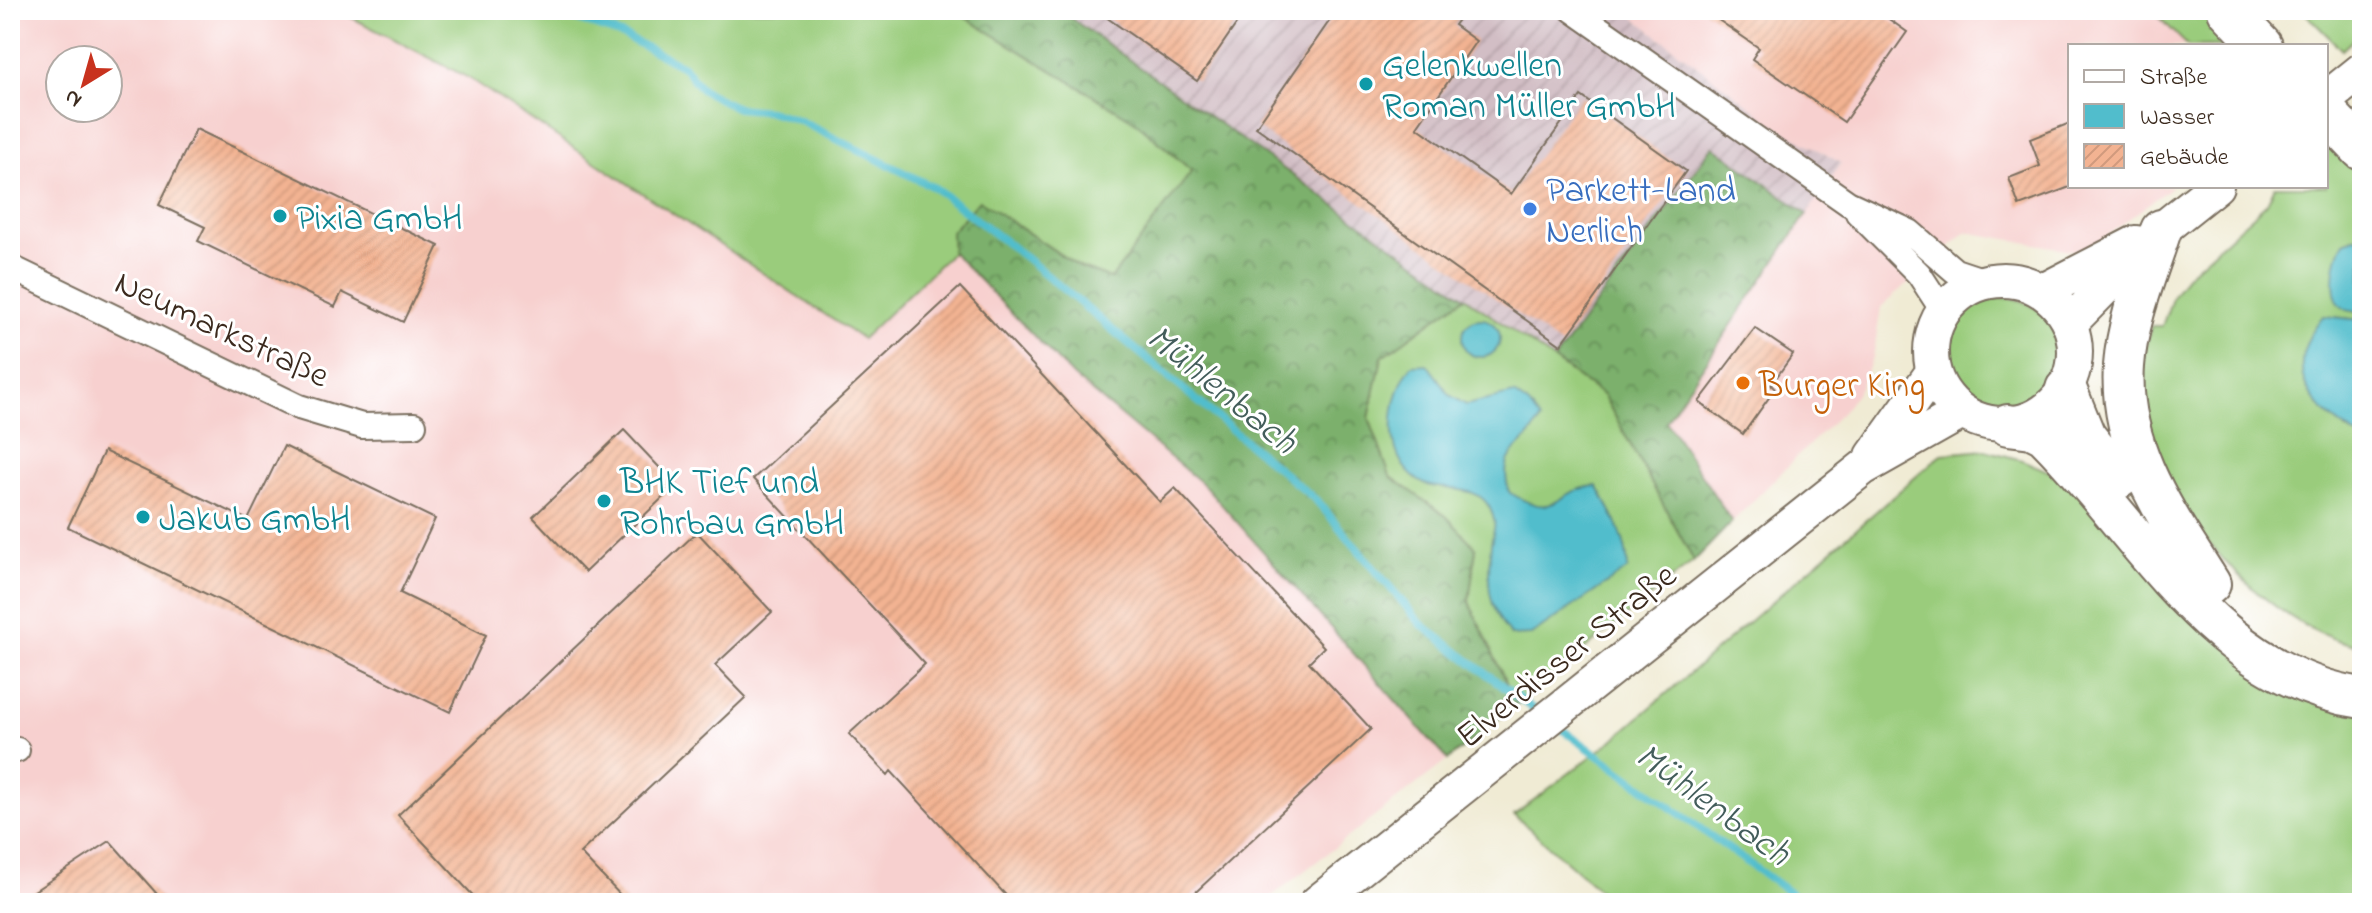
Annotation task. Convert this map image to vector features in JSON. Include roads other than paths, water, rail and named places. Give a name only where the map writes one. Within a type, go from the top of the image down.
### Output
[{"type":"main road","points":[[2228,10],[2260,44]]},
{"type":"main road","points":[[2328,97],[2362,70]]},
{"type":"main road","points":[[2328,114],[2362,150]]},
{"type":"main road","points":[[2070,323],[2161,230],[2214,188]]},
{"type":"main road","points":[[2043,291],[2161,230]]},
{"type":"main road","points":[[2161,230],[2134,315],[2124,364],[2124,406],[2147,481],[2210,584]]},
{"type":"main road","points":[[2008,425],[2033,418],[2049,409],[2066,389],[2076,353],[2070,323],[2058,303],[2043,291],[2013,280],[1985,281],[1965,290],[1943,311],[1933,333],[1933,372],[1944,394],[1962,412],[1977,420],[2008,425],[2032,428],[2044,434],[2205,616],[2240,647],[2302,684],[2362,698]]},
{"type":"main road","name":"Elverdisser Straße","points":[[1863,468],[1908,411],[1933,372]]},
{"type":"main road","points":[[2066,389],[2085,436],[2210,584],[2281,645],[2339,670],[2362,675]]},
{"type":"main road","name":"Elverdisser Straße","points":[[1317,903],[1863,468],[1962,412]]},
{"type":"street","points":[[1573,10],[1848,203],[1919,274],[1943,311]]},
{"type":"street","points":[[1848,203],[1910,232],[1955,271],[1985,281]]},
{"type":"street","name":"Neumarkstraße","points":[[10,267],[299,407],[362,426],[414,425]]},
{"type":"water","points":[[2362,235],[2362,310],[2350,311],[2341,306],[2336,298],[2334,274],[2344,242]]},
{"type":"water","points":[[2323,316],[2362,320],[2362,439],[2327,414],[2306,386],[2302,371],[2303,354]]},
{"type":"water","points":[[1481,319],[1495,324],[1500,338],[1495,352],[1481,357],[1467,352],[1462,338],[1467,324]]},
{"type":"water","points":[[1427,364],[1450,395],[1466,405],[1514,394],[1529,405],[1540,420],[1510,458],[1506,477],[1509,492],[1526,501],[1547,505],[1582,488],[1597,486],[1622,536],[1628,569],[1531,635],[1511,636],[1493,603],[1489,570],[1494,523],[1489,507],[1482,498],[1472,493],[1419,481],[1399,457],[1393,425],[1398,392],[1412,365]]},
{"type":"waterway","name":"Mühlenbach","points":[[550,10],[624,36],[683,66],[702,90],[737,108],[769,111],[798,120],[935,188],[1025,257],[1316,500],[1422,625],[1541,715]]},
{"type":"waterway","name":"Mühlenbach","points":[[1556,725],[1804,903]]},
{"type":"place","name":"Gelenkwellen Roman Müller GmbH","points":[[1366,84]]},
{"type":"place","name":"Parkett-Land Nerlich","points":[[1530,209]]},
{"type":"place","name":"Pixia GmbH","points":[[280,216]]},
{"type":"place","name":"Burger King","points":[[1743,383]]},
{"type":"place","name":"BHK Tief und Rohrbau GmbH","points":[[604,501]]},
{"type":"place","name":"Jakub GmbH","points":[[143,517]]}]
